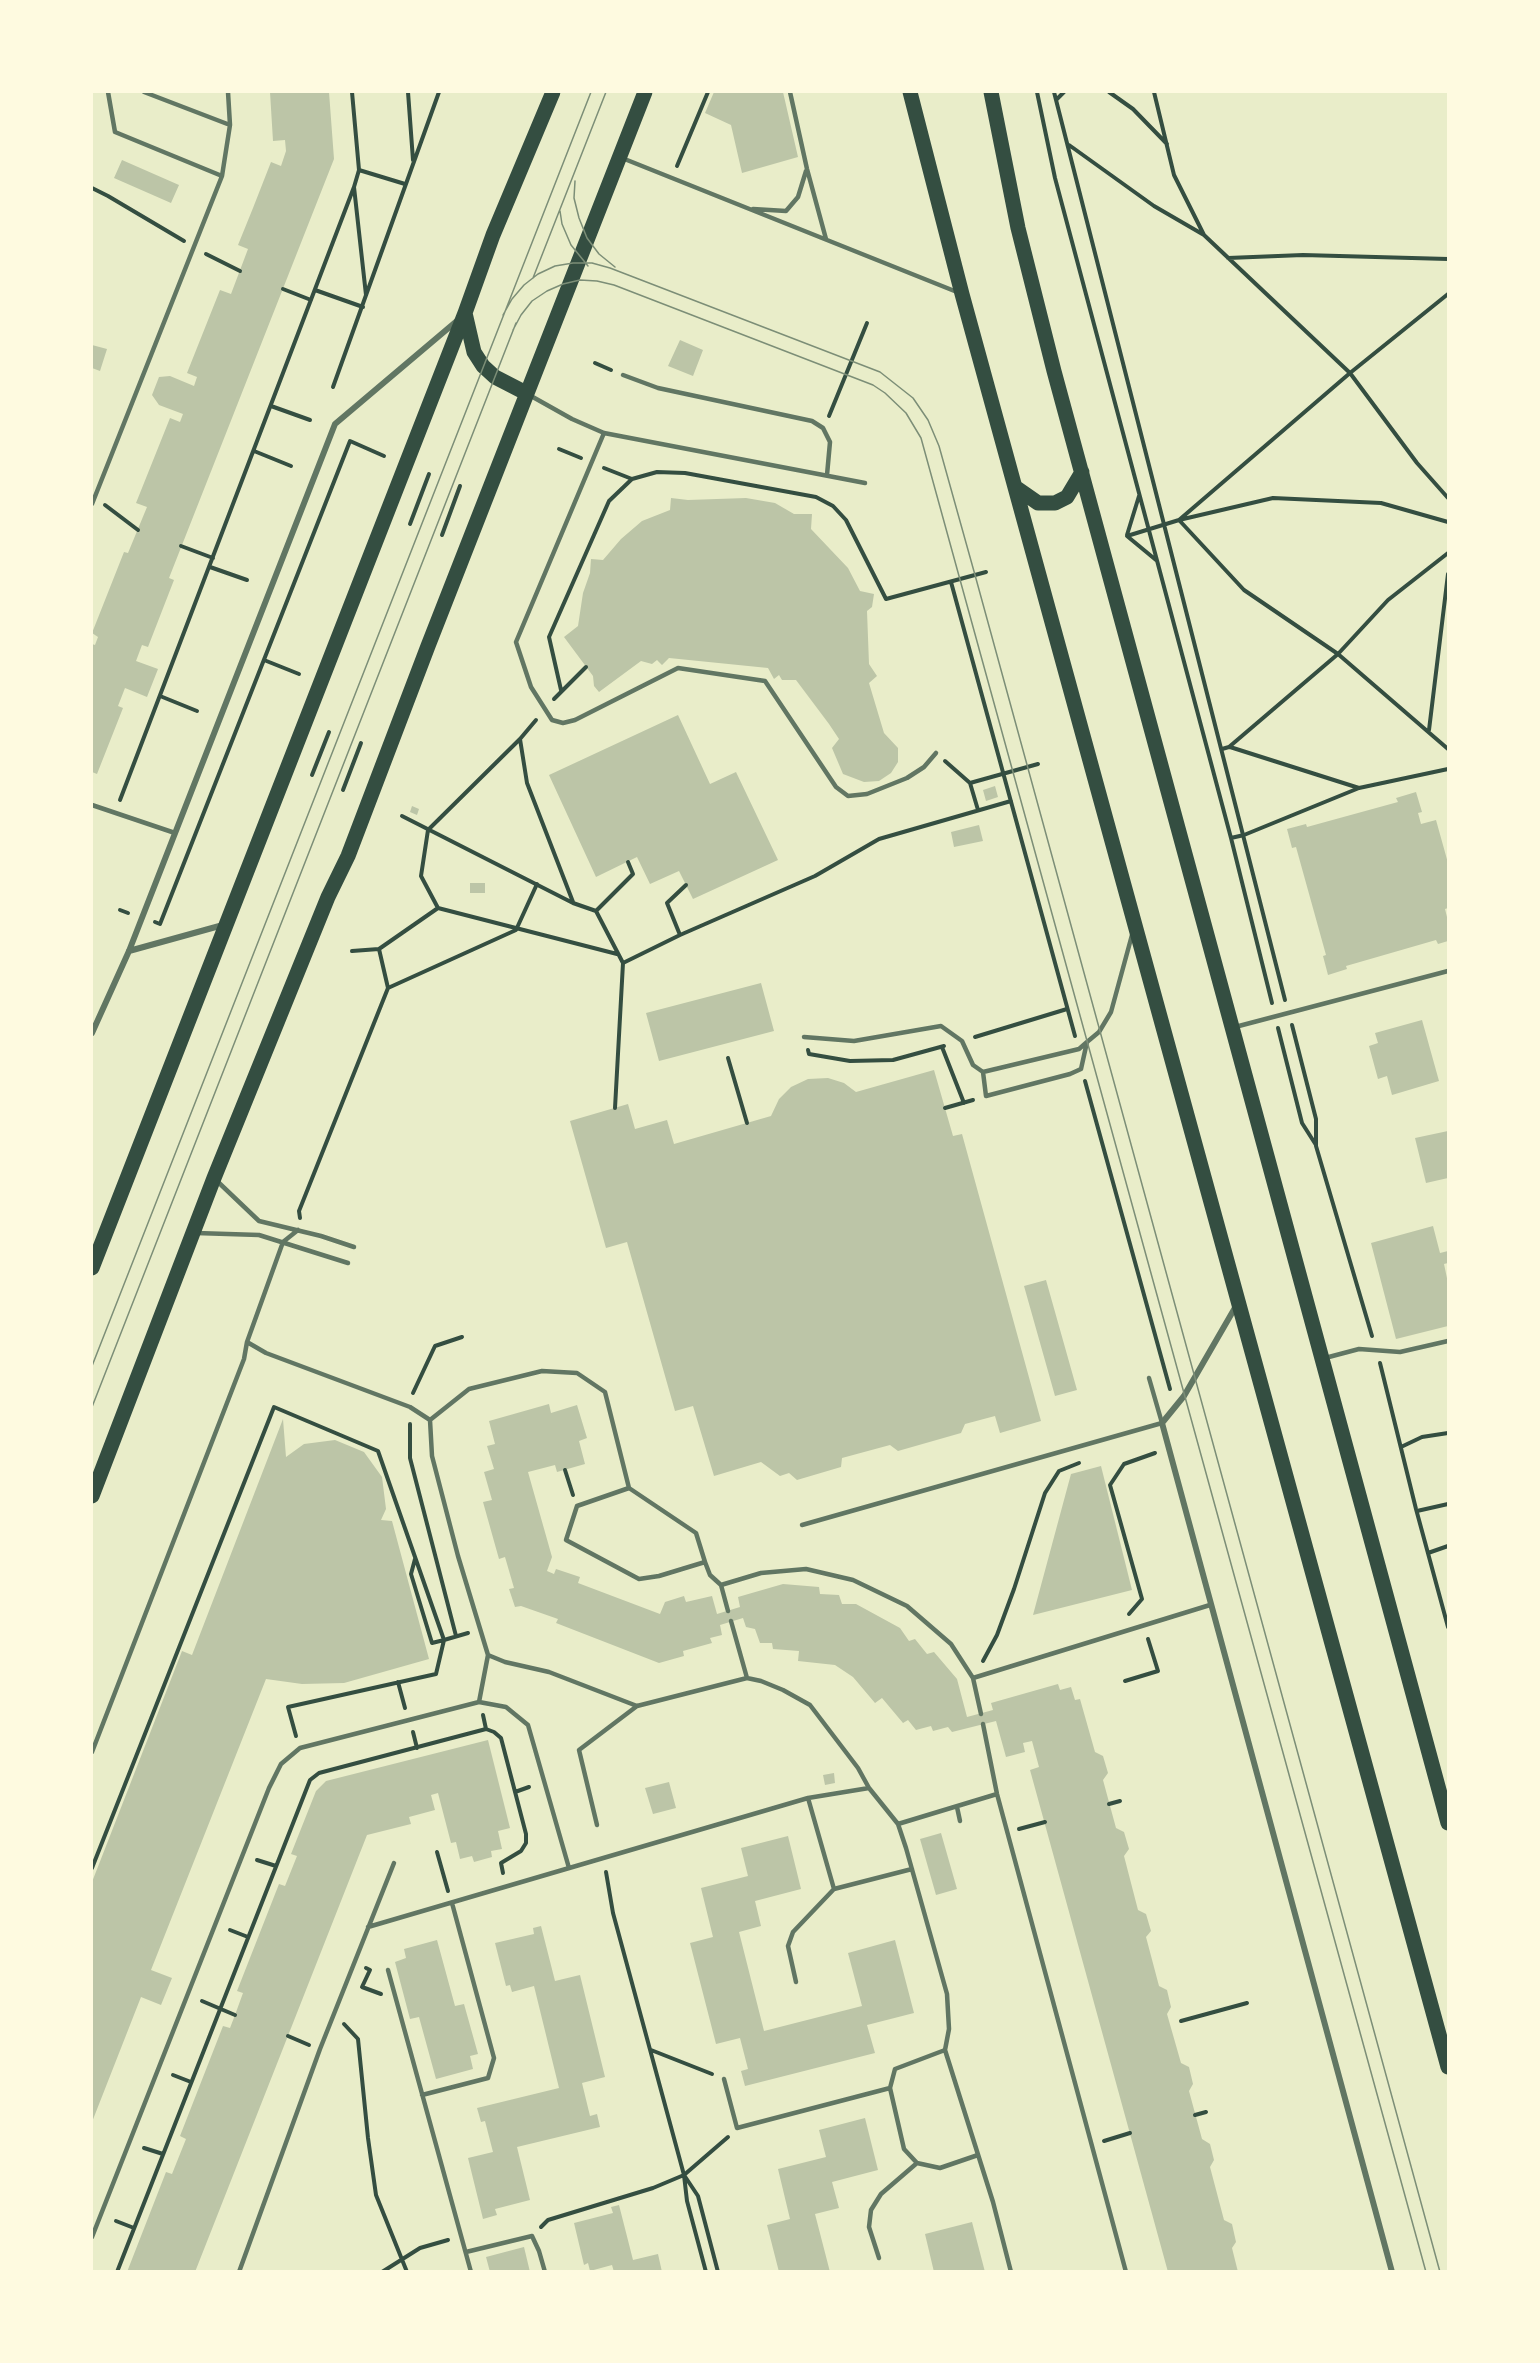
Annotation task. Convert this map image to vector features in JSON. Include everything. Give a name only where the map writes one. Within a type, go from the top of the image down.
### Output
[{"type":"main road","points":[[92,1268],[494,235],[553,92]]},
{"type":"main road","points":[[92,1496],[214,1178],[328,897],[348,856],[526,393],[645,92]]},
{"type":"main road","points":[[910,92],[962,294],[1449,2067]]},
{"type":"main road","points":[[990,92],[1018,228],[1082,472],[1449,1823]]},
{"type":"main road","points":[[465,313],[474,352],[483,366],[495,377],[526,393]]},
{"type":"main road","points":[[1015,487],[1038,503],[1054,503],[1067,497],[1082,472]]},
{"type":"street","points":[[92,1033],[129,951],[335,424],[465,313]]},
{"type":"street","points":[[129,951],[226,924]]},
{"type":"street","points":[[1238,1303],[1175,1408],[1162,1422],[1392,2271]]},
{"type":"lane","points":[[108,92],[115,132],[222,176]]},
{"type":"lane","points":[[144,92],[230,125]]},
{"type":"lane","points":[[92,504],[222,176],[230,125],[228,92]]},
{"type":"lane","points":[[790,92],[825,239]]},
{"type":"lane","points":[[619,157],[962,294]]},
{"type":"lane","points":[[747,208],[786,211],[798,198],[807,169]]},
{"type":"lane","points":[[623,375],[657,388],[812,421],[823,428],[830,442],[827,475]]},
{"type":"lane","points":[[526,393],[572,419],[604,433],[865,483]]},
{"type":"lane","points":[[604,433],[516,642],[531,687],[552,720],[563,723],[575,720],[678,668],[765,681],[836,787],[848,796],[867,794],[907,778],[924,767],[936,753]]},
{"type":"lane","points":[[92,805],[175,833]]},
{"type":"lane","points":[[982,1072],[1078,1049],[1099,1032],[1111,1012],[1135,924]]},
{"type":"lane","points":[[1233,1028],[1449,971]]},
{"type":"lane","points":[[804,1037],[854,1041],[941,1026],[962,1041],[973,1065],[982,1072],[986,1096],[1070,1074],[1081,1069],[1087,1042]]},
{"type":"lane","points":[[214,1178],[259,1221],[354,1247]]},
{"type":"lane","points":[[92,1752],[244,1359],[247,1342],[283,1242],[298,1230]]},
{"type":"lane","points":[[193,1233],[259,1235],[348,1263]]},
{"type":"lane","points":[[1322,1358],[1359,1348],[1400,1353],[1449,1341]]},
{"type":"lane","points":[[247,1342],[266,1353],[410,1407],[430,1420]]},
{"type":"lane","points":[[430,1420],[469,1389],[542,1371],[577,1373],[605,1392],[629,1488],[696,1533],[710,1575],[721,1585],[728,1611]]},
{"type":"lane","points":[[802,1526],[1162,1422],[1149,1378]]},
{"type":"lane","points":[[430,1420],[432,1456],[488,1655],[479,1702]]},
{"type":"lane","points":[[629,1488],[577,1506],[566,1540],[639,1579],[659,1576],[705,1562]]},
{"type":"lane","points":[[721,1585],[761,1573],[806,1569],[853,1580],[907,1606],[951,1644],[973,1678],[981,1714]]},
{"type":"lane","points":[[973,1678],[1210,1605]]},
{"type":"lane","points":[[731,1621],[747,1678]]},
{"type":"lane","points":[[488,1655],[505,1662],[549,1672],[637,1706]]},
{"type":"lane","points":[[597,1825],[579,1750],[637,1706],[747,1678],[783,1690],[810,1706],[898,1824],[947,1994],[949,2029],[945,2050],[993,2202],[1011,2271]]},
{"type":"lane","points":[[92,2237],[269,1788],[281,1764],[300,1748],[479,1702],[506,1707],[528,1725],[569,1868]]},
{"type":"lane","points":[[983,1724],[1008,1833],[1126,2271]]},
{"type":"lane","points":[[368,1927],[808,1798],[869,1788]]},
{"type":"lane","points":[[898,1824],[998,1794]]},
{"type":"lane","points":[[808,1798],[834,1889]]},
{"type":"lane","points":[[957,1807],[960,1821]]},
{"type":"lane","points":[[239,2271],[320,2049],[394,1863]]},
{"type":"lane","points":[[796,1982],[788,1946],[793,1932],[834,1889],[912,1869]]},
{"type":"lane","points":[[422,2096],[488,2078],[494,2058],[452,1903]]},
{"type":"lane","points":[[388,1970],[471,2271]]},
{"type":"lane","points":[[945,2050],[894,2069],[890,2088],[904,2149],[917,2163],[940,2168],[978,2156]]},
{"type":"lane","points":[[724,2079],[737,2128],[890,2088]]},
{"type":"lane","points":[[879,2258],[869,2227],[870,2210],[881,2194],[917,2163]]},
{"type":"lane","points":[[466,2252],[531,2236],[539,2251],[545,2271]]},
{"type":"path","points":[[116,812],[354,187],[359,170],[352,92]]},
{"type":"path","points":[[408,92],[414,163]]},
{"type":"path","points":[[333,387],[439,92]]},
{"type":"path","points":[[677,165],[708,92]]},
{"type":"path","points":[[1037,92],[1055,178],[1231,838],[1302,1123],[1316,1146],[1377,1350],[1417,1512],[1449,1627]]},
{"type":"path","points":[[1054,92],[1316,1119],[1316,1146]]},
{"type":"path","points":[[1057,100],[1064,92]]},
{"type":"path","points":[[1109,92],[1133,109],[1167,144]]},
{"type":"path","points":[[1154,92],[1174,175],[1204,235]]},
{"type":"path","points":[[1068,144],[1154,207],[1204,235],[1350,373],[1417,463],[1449,498]]},
{"type":"path","points":[[359,170],[405,184]]},
{"type":"path","points":[[354,187],[366,299]]},
{"type":"path","points":[[92,188],[194,248],[240,272]]},
{"type":"path","points":[[1228,258],[1303,255],[1449,259]]},
{"type":"path","points":[[283,289],[311,300]]},
{"type":"path","points":[[315,290],[363,307]]},
{"type":"path","points":[[1179,520],[1350,373],[1449,294]]},
{"type":"path","points":[[823,428],[867,323]]},
{"type":"path","points":[[271,406],[310,420]]},
{"type":"path","points":[[120,910],[160,924],[350,441],[384,456]]},
{"type":"path","points":[[254,451],[291,466]]},
{"type":"path","points":[[561,690],[549,637],[609,501],[632,479],[657,472],[685,473],[816,497],[833,506],[846,520],[886,599],[986,572]]},
{"type":"path","points":[[410,525],[429,474]]},
{"type":"path","points":[[442,535],[460,486]]},
{"type":"path","points":[[1127,536],[1139,495]]},
{"type":"path","points":[[95,497],[138,530]]},
{"type":"path","points":[[1127,536],[1179,520],[1273,498],[1381,503],[1449,522]]},
{"type":"path","points":[[1179,520],[1244,590],[1338,654],[1449,748]]},
{"type":"path","points":[[1127,536],[1156,560]]},
{"type":"path","points":[[181,546],[213,558]]},
{"type":"path","points":[[1222,749],[1229,747],[1338,654],[1388,600],[1449,553]]},
{"type":"path","points":[[210,567],[247,580]]},
{"type":"path","points":[[1429,730],[1449,574]]},
{"type":"path","points":[[951,582],[1078,1049]]},
{"type":"path","points":[[264,660],[299,674]]},
{"type":"path","points":[[586,667],[561,690],[520,739],[428,830],[421,876],[438,908],[516,930],[617,954]]},
{"type":"path","points":[[160,696],[197,711]]},
{"type":"path","points":[[312,775],[329,732]]},
{"type":"path","points":[[520,739],[526,783],[573,903]]},
{"type":"path","points":[[343,790],[361,743]]},
{"type":"path","points":[[1229,747],[1359,788]]},
{"type":"path","points":[[936,753],[970,783],[978,810]]},
{"type":"path","points":[[970,783],[1038,764]]},
{"type":"path","points":[[1231,838],[1244,835],[1359,788],[1449,769]]},
{"type":"path","points":[[623,963],[680,935],[815,876],[879,838],[1011,801]]},
{"type":"path","points":[[402,816],[573,903],[596,911],[623,963],[615,1108]]},
{"type":"path","points":[[596,911],[633,874],[628,862]]},
{"type":"path","points":[[388,988],[516,930],[537,884]]},
{"type":"path","points":[[680,935],[667,903],[686,885]]},
{"type":"path","points":[[352,951],[379,949],[438,908]]},
{"type":"path","points":[[298,1230],[301,1222],[299,1211],[388,988],[379,949]]},
{"type":"path","points":[[804,1037],[809,1054],[850,1061],[893,1060],[1067,1008]]},
{"type":"path","points":[[942,1047],[964,1103]]},
{"type":"path","points":[[728,1058],[747,1123]]},
{"type":"path","points":[[1081,1069],[1175,1408]]},
{"type":"path","points":[[945,1108],[986,1096]]},
{"type":"path","points":[[456,1636],[410,1458],[410,1407],[412,1395],[435,1346],[462,1337]]},
{"type":"path","points":[[92,1868],[274,1407],[378,1451],[444,1640],[436,1674],[288,1707],[300,1748]]},
{"type":"path","points":[[1112,1635],[1142,1599],[1110,1485],[1124,1464],[1155,1453],[1162,1422]]},
{"type":"path","points":[[1401,1447],[1422,1437],[1449,1432]]},
{"type":"path","points":[[973,1678],[997,1635],[1045,1493],[1059,1471],[1083,1462]]},
{"type":"path","points":[[565,1470],[577,1506]]},
{"type":"path","points":[[1417,1512],[1449,1504]]},
{"type":"path","points":[[1428,1553],[1449,1546]]},
{"type":"path","points":[[415,1559],[411,1574],[432,1643],[480,1629]]},
{"type":"path","points":[[1125,1681],[1158,1671],[1144,1626]]},
{"type":"path","points":[[398,1682],[409,1720]]},
{"type":"path","points":[[483,1714],[486,1729]]},
{"type":"path","points":[[117,2271],[310,1780],[319,1773],[486,1729],[494,1732],[501,1738],[526,1834],[526,1843],[522,1851],[501,1863],[503,1873]]},
{"type":"path","points":[[413,1732],[417,1748]]},
{"type":"path","points":[[515,1792],[529,1788]]},
{"type":"path","points":[[1109,1804],[1120,1801]]},
{"type":"path","points":[[1008,1833],[1045,1822]]},
{"type":"path","points":[[437,1852],[448,1889]]},
{"type":"path","points":[[603,1858],[613,1913],[684,2175],[687,2201],[706,2271]]},
{"type":"path","points":[[257,1860],[276,1866]]},
{"type":"path","points":[[230,1930],[248,1937]]},
{"type":"path","points":[[362,1987],[370,1970]]},
{"type":"path","points":[[202,2001],[235,2015]]},
{"type":"path","points":[[1181,2021],[1247,2003]]},
{"type":"path","points":[[334,2014],[358,2039],[376,2195],[407,2271]]},
{"type":"path","points":[[288,2036],[320,2049]]},
{"type":"path","points":[[651,2050],[724,2079]]},
{"type":"path","points":[[173,2075],[191,2082]]},
{"type":"path","points":[[1195,2115],[1206,2112]]},
{"type":"path","points":[[531,2236],[548,2220],[653,2188],[684,2175],[721,2145],[737,2128]]},
{"type":"path","points":[[1092,2144],[1130,2133]]},
{"type":"path","points":[[144,2148],[163,2154]]},
{"type":"path","points":[[684,2175],[698,2196],[718,2271]]},
{"type":"path","points":[[116,2221],[134,2228]]},
{"type":"path","points":[[382,2271],[420,2248],[461,2236]]},
{"type":"building","points":[[270,92],[329,92],[334,159],[169,578],[174,580],[148,647],[142,645],[136,661],[158,669],[147,697],[125,688],[118,706],[123,708],[97,774],[92,772],[92,644],[95,645],[98,637],[92,633],[124,552],[128,553],[147,507],[136,503],[170,418],[180,422],[183,414],[159,405],[152,395],[159,377],[170,376],[194,386],[197,377],[187,373],[220,290],[231,294],[248,249],[238,245],[271,162],[281,166],[286,151],[285,140],[273,141]]},
{"type":"building","points":[[714,92],[783,92],[798,157],[742,173],[731,125],[705,113]]},
{"type":"building","points":[[122,160],[179,185],[171,203],[114,178]]},
{"type":"building","points":[[680,340],[703,350],[693,376],[668,366]]},
{"type":"building","points":[[92,345],[107,349],[100,371],[92,368]]},
{"type":"building","points":[[671,498],[688,500],[746,498],[775,503],[794,514],[812,514],[811,529],[848,568],[860,591],[874,594],[872,607],[867,611],[869,664],[877,676],[869,683],[884,733],[898,748],[898,762],[891,773],[879,781],[864,782],[843,774],[832,748],[839,739],[829,724],[796,680],[782,680],[779,675],[774,679],[768,668],[669,658],[662,665],[657,660],[652,664],[641,661],[599,692],[594,686],[593,676],[564,637],[578,626],[591,559],[603,560],[621,539],[642,521],[670,510]]},
{"type":"building","points":[[678,715],[710,784],[736,772],[778,860],[693,899],[679,871],[650,884],[637,857],[596,877],[549,775]]},
{"type":"building","points":[[995,786],[998,797],[986,801],[983,790]]},
{"type":"building","points":[[1416,792],[1422,812],[1418,813],[1421,824],[1436,820],[1448,863],[1448,908],[1445,909],[1448,921],[1448,941],[1438,944],[1436,940],[1346,966],[1347,969],[1328,975],[1323,956],[1326,955],[1296,847],[1292,848],[1287,829],[1306,824],[1307,827],[1398,802],[1396,798]]},
{"type":"building","points":[[412,806],[419,809],[417,815],[410,812]]},
{"type":"building","points":[[979,825],[983,841],[954,847],[951,832]]},
{"type":"building","points":[[470,883],[485,883],[485,893],[470,893]]},
{"type":"building","points":[[761,983],[774,1031],[659,1061],[646,1013]]},
{"type":"building","points":[[1422,1020],[1439,1081],[1392,1095],[1387,1076],[1378,1079],[1369,1046],[1378,1043],[1375,1033]]},
{"type":"building","points":[[934,1070],[953,1136],[962,1134],[1041,1421],[1000,1433],[995,1416],[965,1424],[961,1433],[898,1451],[890,1445],[842,1458],[841,1467],[797,1480],[789,1473],[780,1476],[761,1462],[714,1476],[693,1406],[675,1411],[627,1242],[606,1248],[570,1121],[628,1104],[635,1129],[667,1120],[674,1144],[771,1116],[779,1099],[791,1087],[808,1079],[828,1078],[844,1083],[856,1092]]},
{"type":"building","points":[[1448,1131],[1448,1178],[1426,1183],[1415,1138]]},
{"type":"building","points":[[1433,1226],[1440,1253],[1448,1251],[1448,1263],[1444,1264],[1448,1283],[1448,1326],[1396,1339],[1371,1243]]},
{"type":"building","points":[[1046,1280],[1077,1390],[1055,1396],[1024,1286]]},
{"type":"building","points":[[549,1404],[551,1413],[577,1405],[587,1438],[579,1441],[585,1464],[557,1472],[555,1465],[528,1472],[552,1557],[547,1571],[554,1574],[556,1569],[580,1577],[578,1583],[660,1614],[665,1602],[684,1596],[686,1602],[712,1596],[717,1614],[740,1607],[738,1597],[783,1584],[819,1587],[820,1594],[839,1595],[842,1604],[856,1604],[900,1628],[909,1641],[915,1639],[927,1654],[934,1652],[957,1679],[967,1717],[993,1710],[991,1703],[1058,1684],[1060,1690],[1071,1687],[1075,1700],[1080,1699],[1095,1752],[1103,1756],[1108,1773],[1103,1780],[1116,1828],[1124,1832],[1129,1849],[1124,1856],[1138,1910],[1146,1914],[1151,1931],[1146,1937],[1159,1986],[1167,1990],[1171,2007],[1167,2014],[1181,2063],[1189,2067],[1193,2084],[1189,2091],[1202,2139],[1210,2144],[1214,2160],[1210,2167],[1224,2220],[1232,2224],[1236,2242],[1232,2248],[1238,2272],[1168,2272],[1030,1770],[1039,1767],[1032,1741],[1023,1743],[1025,1752],[1006,1757],[996,1721],[952,1732],[948,1727],[933,1731],[931,1726],[916,1730],[908,1720],[903,1723],[882,1698],[875,1703],[853,1677],[835,1665],[798,1661],[799,1651],[773,1649],[772,1643],[760,1643],[755,1629],[746,1627],[743,1618],[720,1625],[722,1635],[710,1638],[712,1643],[683,1651],[684,1656],[659,1663],[556,1623],[558,1619],[521,1606],[515,1607],[509,1589],[514,1588],[505,1557],[499,1559],[483,1502],[492,1500],[484,1472],[494,1469],[487,1446],[495,1444],[489,1421]]},
{"type":"building","points":[[283,1419],[286,1457],[304,1444],[335,1440],[364,1452],[382,1477],[386,1509],[381,1520],[392,1521],[429,1659],[344,1683],[302,1684],[266,1679],[151,1970],[172,1978],[161,2005],[141,1997],[92,2122],[92,1882],[182,1651],[192,1655]]},
{"type":"building","points":[[1101,1466],[1132,1590],[1033,1615],[1071,1474]]},
{"type":"building","points":[[488,1740],[510,1828],[498,1831],[502,1849],[491,1851],[492,1857],[474,1862],[472,1856],[460,1859],[456,1842],[451,1843],[438,1793],[431,1795],[435,1810],[409,1817],[411,1824],[367,1835],[195,2272],[127,2272],[166,2172],[172,2174],[186,2139],[180,2136],[223,2026],[230,2028],[243,1993],[237,1991],[279,1884],[285,1886],[297,1856],[291,1854],[316,1791],[326,1781]]},
{"type":"building","points":[[834,1773],[835,1783],[825,1785],[823,1775]]},
{"type":"building","points":[[669,1782],[676,1808],[653,1814],[645,1788]]},
{"type":"building","points":[[941,1833],[957,1889],[936,1895],[920,1839]]},
{"type":"building","points":[[788,1836],[801,1889],[755,1901],[761,1926],[739,1932],[764,2031],[862,2006],[848,1953],[895,1940],[914,2013],[867,2025],[875,2053],[745,2086],[741,2071],[748,2069],[740,2038],[716,2044],[690,1943],[713,1937],[701,1888],[748,1876],[741,1848]]},
{"type":"building","points":[[541,1926],[555,1981],[580,1975],[605,2077],[582,2083],[590,2116],[597,2114],[600,2127],[517,2147],[530,2200],[495,2209],[497,2215],[483,2219],[468,2158],[493,2152],[485,2121],[481,2122],[477,2108],[559,2088],[534,1986],[512,1992],[510,1985],[506,1986],[495,1943],[534,1934],[533,1928]]},
{"type":"building","points":[[437,1940],[455,2006],[464,2004],[478,2054],[470,2056],[473,2069],[436,2079],[419,2017],[410,2019],[395,1962],[406,1958],[404,1949]]},
{"type":"building","points":[[865,2118],[878,2170],[832,2182],[839,2208],[815,2214],[830,2272],[779,2272],[767,2225],[790,2219],[778,2169],[826,2157],[819,2130]]},
{"type":"building","points":[[619,2205],[633,2260],[658,2254],[662,2272],[614,2272],[612,2265],[590,2271],[588,2263],[584,2265],[574,2223],[613,2213],[611,2207]]},
{"type":"building","points":[[972,2222],[985,2272],[934,2272],[925,2234]]},
{"type":"building","points":[[524,2247],[530,2272],[490,2272],[486,2257]]},
{"type":"tram line","points":[[92,1366],[591,92]]},
{"type":"tram line","points":[[533,278],[606,92]]},
{"type":"tram line","points":[[575,181],[574,198],[587,238],[599,254],[615,267]]},
{"type":"tram line","points":[[560,211],[562,224],[571,245],[588,266]]},
{"type":"tram line","points":[[503,315],[512,299],[538,274],[555,266],[592,263],[880,372],[913,398],[928,420],[939,446],[975,575],[1440,2272]]},
{"type":"tram line","points":[[513,330],[532,301],[547,291],[580,280],[614,285],[873,385],[906,413],[921,438],[1426,2272]]},
{"type":"tram line","points":[[92,1407],[516,323]]}]
